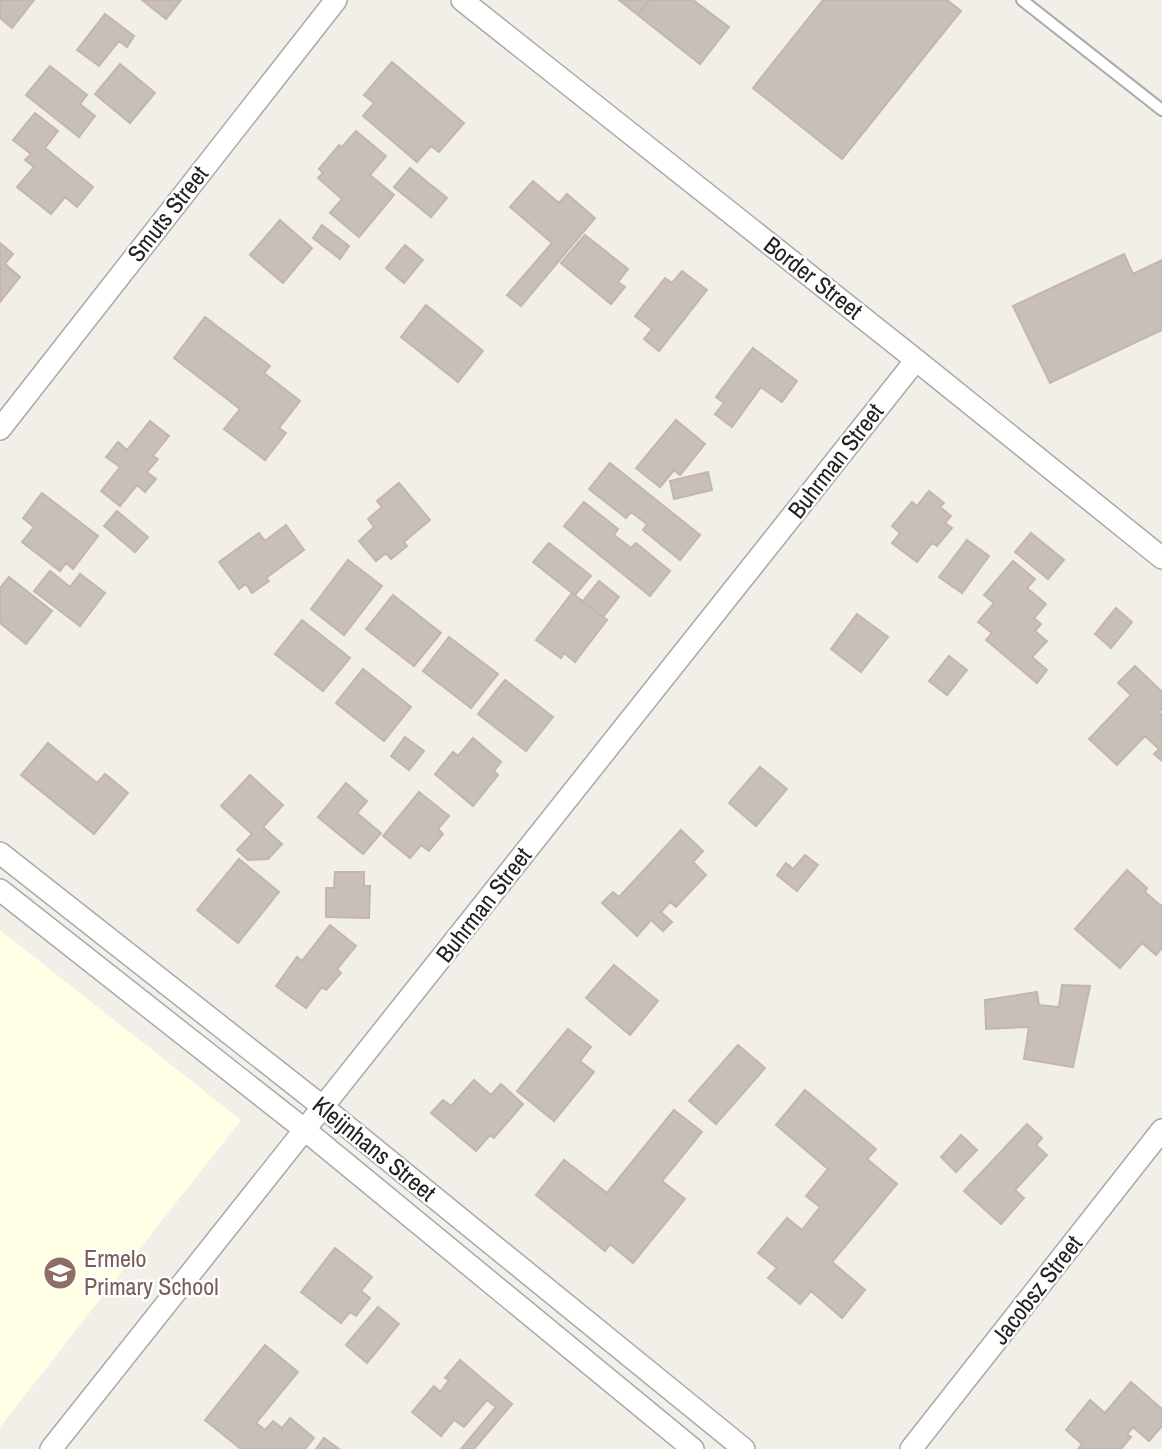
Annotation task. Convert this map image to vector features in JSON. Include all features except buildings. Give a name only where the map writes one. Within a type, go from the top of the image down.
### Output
[{"type":"street","name":"Smuts Street","points":[[0,429],[336,0]]},
{"type":"street","name":"Border Street","points":[[463,0],[1162,558]]},
{"type":"street","name":"Buhrman Street","points":[[51,1449],[916,360]]},
{"type":"street","name":"Kleijnhans Street","points":[[0,853],[323,1107],[744,1449]]},
{"type":"street","name":"Kleijnhans Street","points":[[0,890],[305,1130],[693,1449]]},
{"type":"street","name":"Jacobsz Street","points":[[911,1449],[1162,1130]]},
{"type":"lane","points":[[1022,0],[1162,110]]},
{"type":"shaded area","name":"Ermelo Primary School","points":[[0,930],[241,1120],[0,1427]]},
{"type":"place","name":"Ermelo Primary School","points":[[60,1273]]}]
